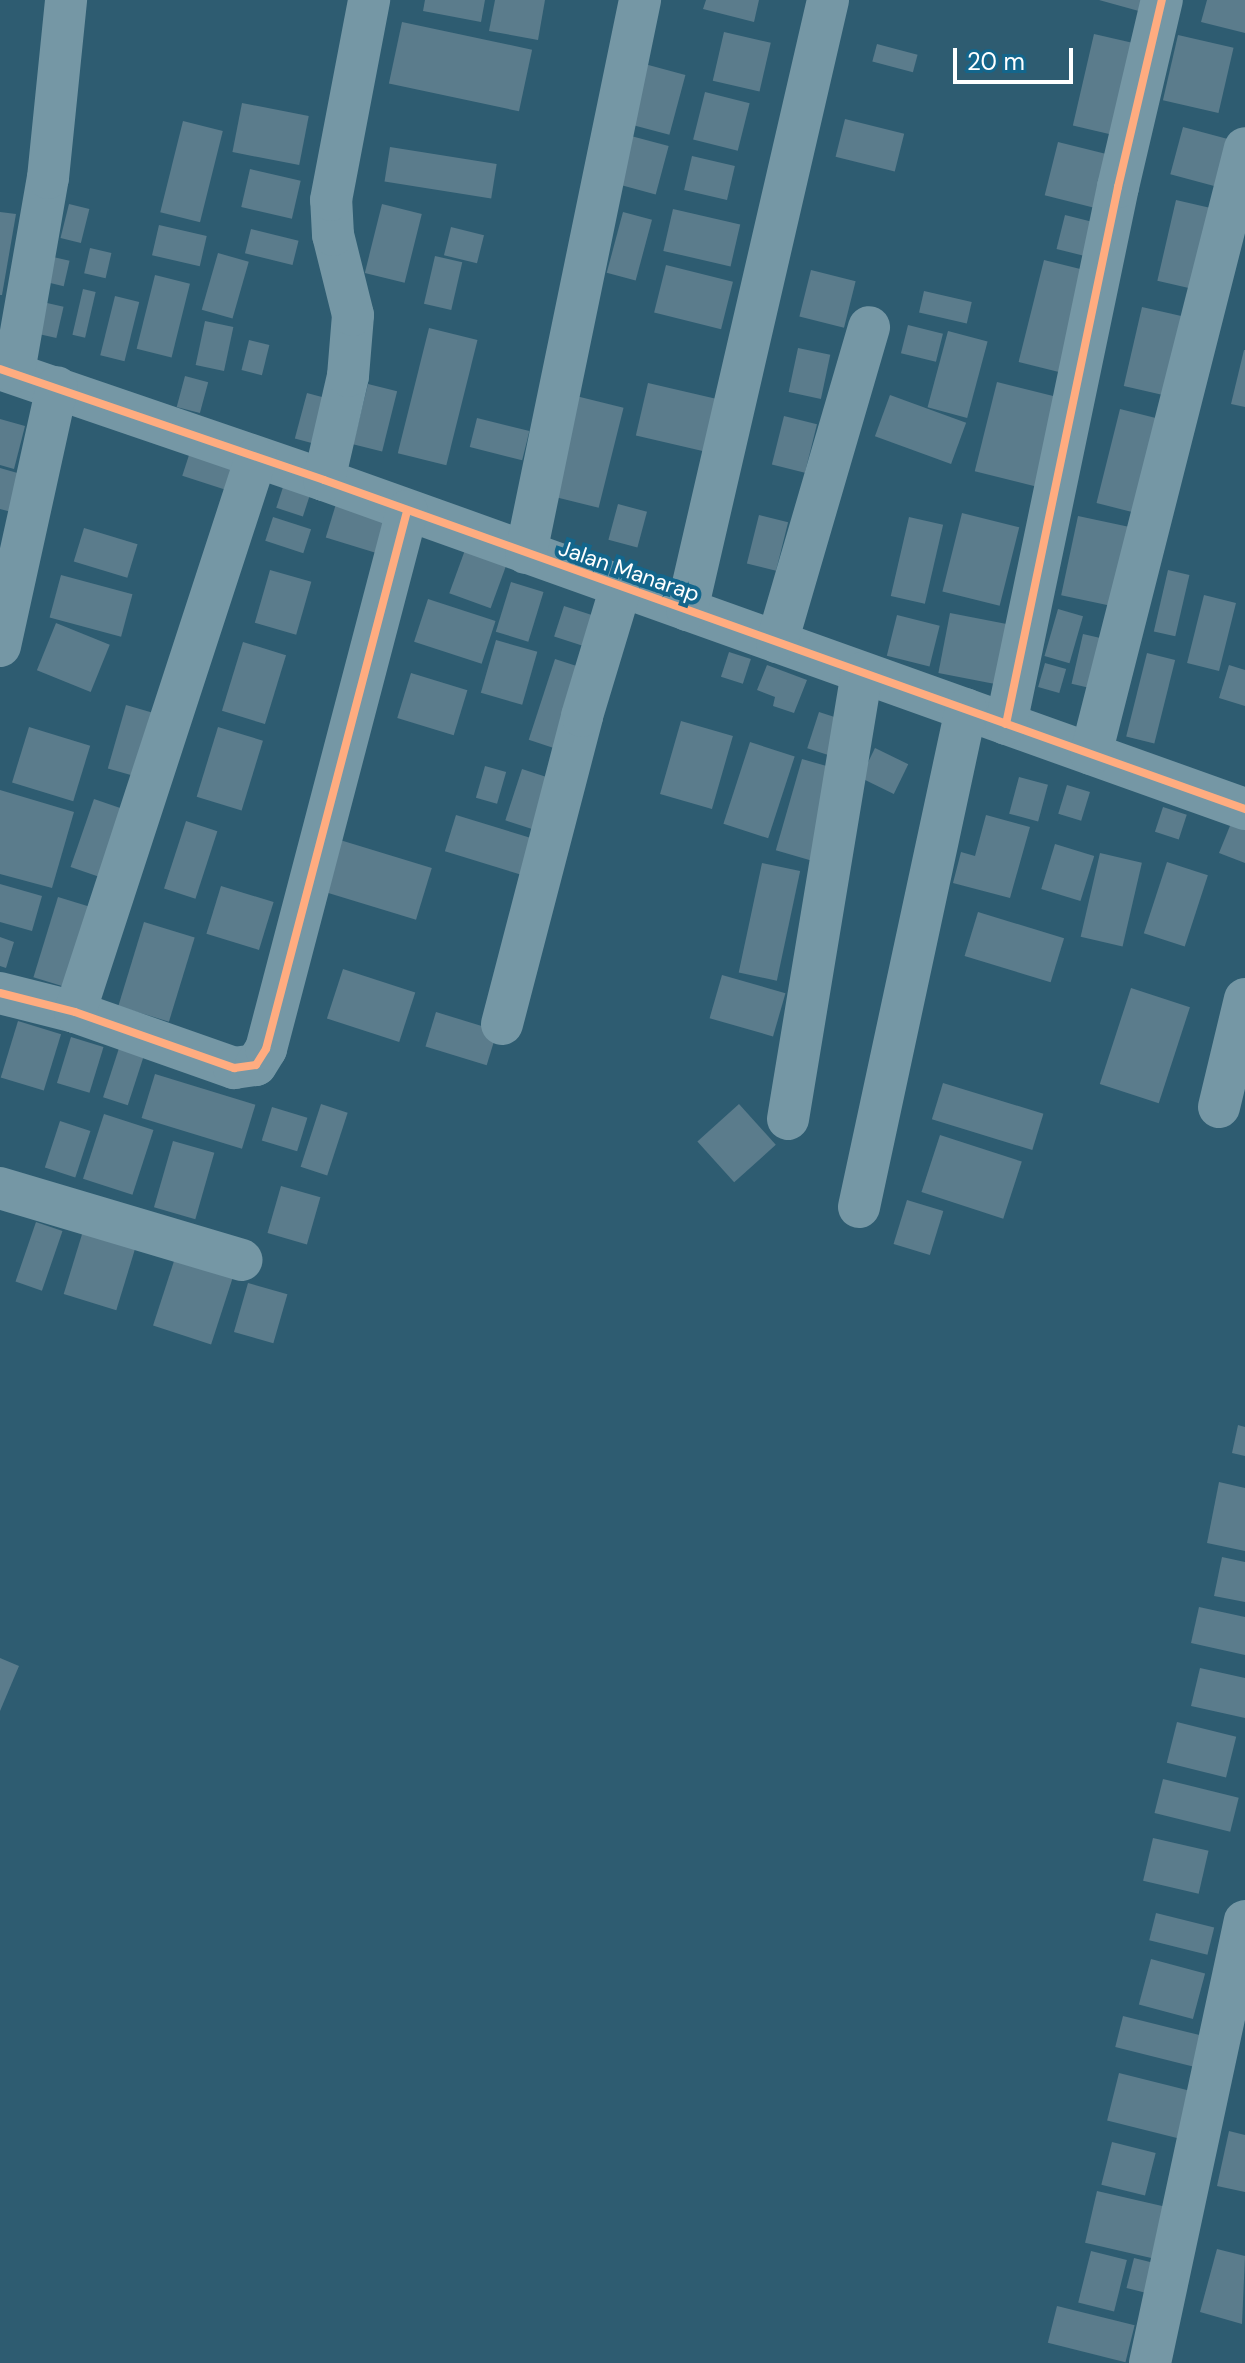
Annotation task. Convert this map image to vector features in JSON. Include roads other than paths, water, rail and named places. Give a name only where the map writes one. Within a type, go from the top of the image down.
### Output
[{"type":"street","points":[[7,370],[48,178],[66,0]]},
{"type":"street","points":[[324,480],[348,376],[353,315],[333,235],[331,200],[369,0]]},
{"type":"street","points":[[526,553],[640,0]]},
{"type":"street","points":[[687,610],[828,0]]},
{"type":"street","points":[[1006,724],[1118,187],[1162,0]]},
{"type":"street","points":[[1091,754],[1245,148]]},
{"type":"street","points":[[777,642],[869,327]]},
{"type":"street","name":"Jalan Manarap","points":[[7,370],[1245,809]]},
{"type":"street","points":[[0,646],[57,387]]},
{"type":"street","points":[[75,1012],[256,458]]},
{"type":"street","points":[[0,993],[75,1012],[234,1068],[256,1065],[266,1049],[407,511]]},
{"type":"street","points":[[502,1024],[582,716],[621,587]]},
{"type":"street","points":[[788,1119],[862,673]]},
{"type":"street","points":[[859,1207],[966,709]]},
{"type":"street","points":[[1219,1107],[1245,999]]},
{"type":"street","points":[[0,1188],[241,1260]]},
{"type":"street","points":[[1150,2363],[1245,1921]]}]
